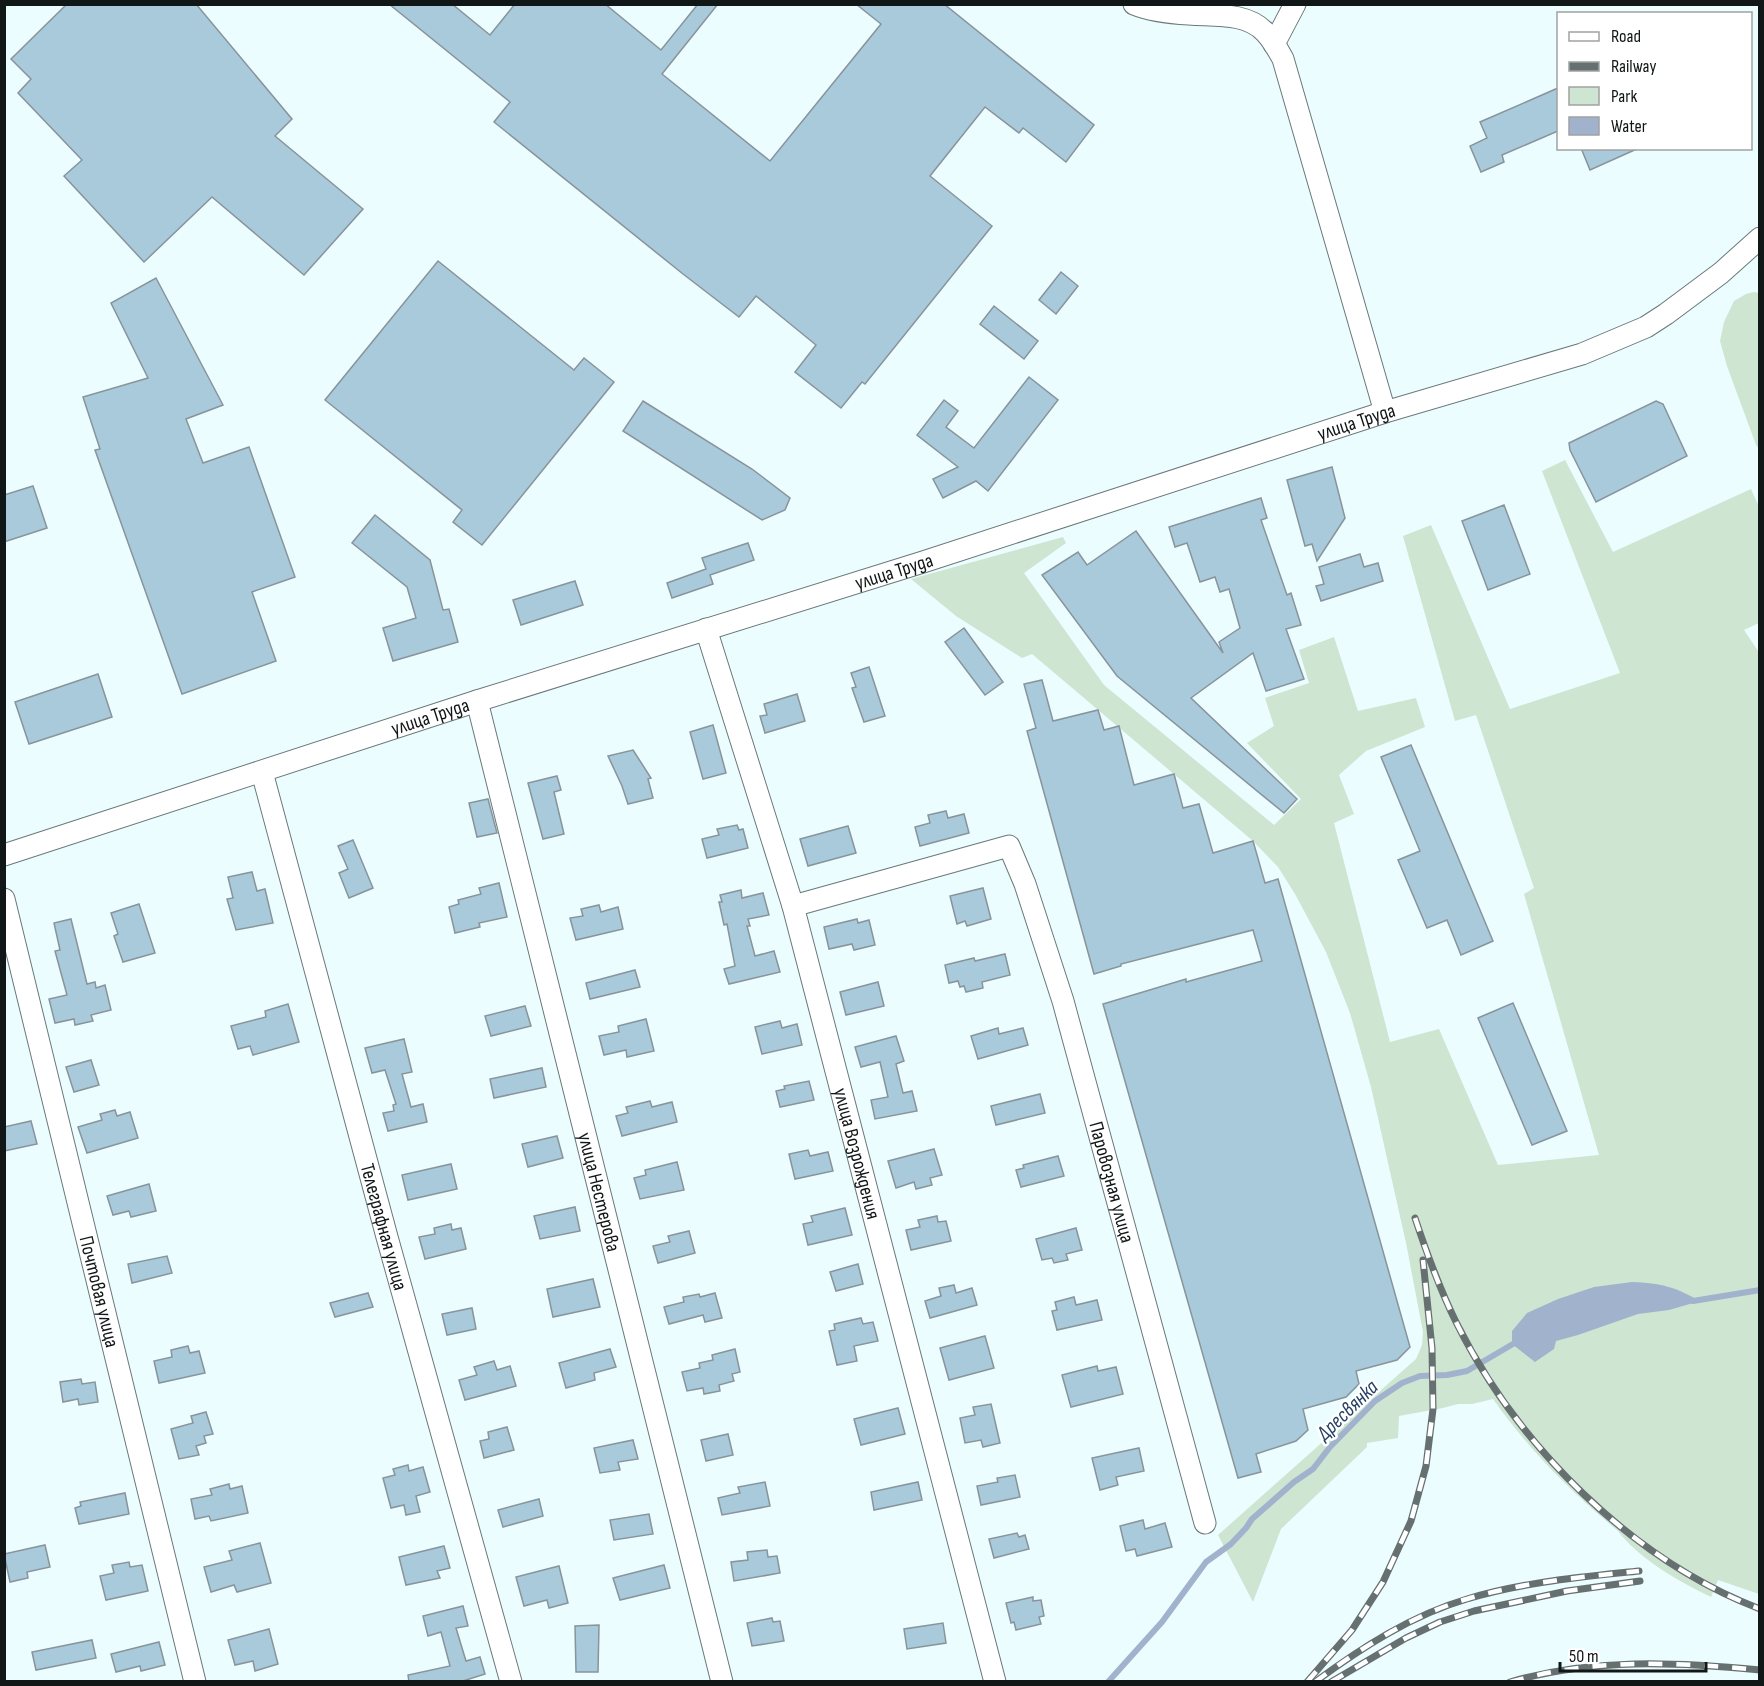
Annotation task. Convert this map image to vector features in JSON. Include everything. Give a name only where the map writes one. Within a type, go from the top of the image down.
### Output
[{"type":"street","points":[[1134,4],[1166,12],[1228,16],[1263,30],[1274,44],[1283,59],[1385,412]]},
{"type":"street","points":[[1274,44],[1295,4]]},
{"type":"street","name":"улица Труда","points":[[4,855],[477,701],[1385,412],[1582,354],[1637,331],[1666,314],[1712,280],[1760,238]]},
{"type":"street","name":"улица Возрождения","points":[[706,629],[793,906],[995,1682]]},
{"type":"street","name":"улица Нестерова","points":[[477,701],[722,1682]]},
{"type":"street","name":"Телеграфная улица","points":[[262,772],[387,1237],[511,1682]]},
{"type":"street","name":"Паровозная улица","points":[[793,906],[1009,846],[1025,884],[1063,1001],[1205,1523]]},
{"type":"street","name":"Почтовая улица","points":[[4,899],[195,1682]]},
{"type":"green space","points":[[1754,292],[1760,293],[1759,449],[1727,366],[1720,341],[1724,322],[1734,301]]},
{"type":"green space","points":[[1565,460],[1613,552],[1751,489],[1760,509],[1759,623],[1744,630],[1760,654],[1759,1594],[1718,1580],[1711,1597],[1673,1577],[1648,1560],[1551,1469],[1521,1436],[1493,1399],[1399,1416],[1398,1438],[1367,1443],[1367,1447],[1281,1529],[1253,1602],[1218,1535],[1416,1359],[1422,1345],[1423,1332],[1406,1243],[1371,1087],[1350,1013],[1326,952],[1295,894],[1278,867],[1253,841],[1032,654],[1022,658],[956,616],[911,579],[1063,537],[1066,543],[1024,573],[1104,685],[1274,825],[1301,799],[1247,743],[1274,726],[1265,698],[1309,683],[1299,650],[1334,637],[1358,711],[1416,698],[1425,727],[1366,751],[1339,775],[1354,814],[1334,823],[1390,1042],[1439,1029],[1498,1165],[1599,1155],[1524,894],[1534,888],[1476,715],[1455,721],[1403,536],[1431,525],[1510,709],[1620,673],[1542,471]]},
{"type":"water","points":[[1632,1282],[1668,1287],[1700,1301],[1669,1310],[1638,1314],[1556,1341],[1554,1349],[1535,1362],[1512,1344],[1512,1331],[1527,1313],[1558,1299],[1594,1287]]},
{"type":"building","points":[[67,4],[196,4],[292,119],[275,136],[363,209],[304,275],[212,197],[144,262],[64,176],[82,160],[18,93],[31,79],[11,59]]},
{"type":"building","points":[[389,4],[452,4],[490,35],[515,4],[605,4],[661,50],[698,4],[718,4],[662,74],[770,161],[881,24],[856,4],[944,4],[1094,125],[1066,162],[1023,128],[1019,133],[985,107],[930,176],[992,226],[865,384],[862,382],[841,408],[795,372],[816,345],[756,296],[739,317],[683,274],[494,122],[510,102]]},
{"type":"building","points":[[1557,88],[1557,131],[1502,155],[1504,162],[1481,172],[1470,146],[1487,138],[1480,122]]},
{"type":"building","points":[[1582,150],[1635,150],[1590,170]]},
{"type":"building","points":[[438,261],[574,370],[584,358],[614,382],[482,545],[453,522],[462,510],[325,400]]},
{"type":"building","points":[[1061,272],[1078,286],[1056,314],[1039,300]]},
{"type":"building","points":[[156,278],[223,405],[186,419],[203,463],[249,447],[295,577],[252,592],[276,661],[182,694],[95,450],[100,449],[83,397],[148,378],[111,303]]},
{"type":"building","points":[[994,306],[1038,341],[1024,359],[980,324]]},
{"type":"building","points":[[1029,377],[1058,400],[988,491],[976,481],[943,498],[933,479],[958,467],[917,435],[944,400],[958,411],[946,427],[974,448]]},
{"type":"building","points":[[643,401],[752,469],[790,498],[785,510],[762,520],[623,431]]},
{"type":"building","points":[[1656,401],[1663,404],[1687,456],[1596,502],[1570,450],[1569,443]]},
{"type":"building","points":[[1332,467],[1345,518],[1317,561],[1312,544],[1305,546],[1287,480]]},
{"type":"building","points":[[33,486],[47,528],[4,542],[4,495]]},
{"type":"building","points":[[1261,498],[1267,518],[1261,520],[1287,595],[1291,593],[1301,625],[1286,629],[1304,679],[1266,691],[1253,653],[1191,698],[1297,799],[1284,813],[1117,676],[1042,575],[1078,552],[1087,565],[1136,531],[1223,653],[1219,642],[1240,628],[1229,589],[1220,592],[1215,577],[1200,582],[1187,543],[1175,547],[1169,527]]},
{"type":"building","points":[[1504,505],[1530,574],[1488,590],[1462,521]]},
{"type":"building","points":[[375,515],[430,560],[443,610],[449,609],[458,642],[393,661],[383,628],[416,618],[407,587],[352,543]]},
{"type":"building","points":[[748,543],[754,560],[710,575],[713,584],[672,598],[667,583],[706,569],[702,558]]},
{"type":"building","points":[[1360,554],[1364,567],[1378,563],[1383,581],[1321,601],[1316,586],[1324,584],[1319,567]]},
{"type":"building","points":[[575,581],[583,605],[521,625],[513,600]]},
{"type":"building","points":[[964,628],[1003,682],[985,695],[945,642]]},
{"type":"building","points":[[869,667],[885,716],[864,722],[852,688],[856,687],[851,673]]},
{"type":"building","points":[[98,674],[112,717],[29,744],[15,702]]},
{"type":"building","points":[[1042,680],[1053,721],[1098,710],[1104,730],[1119,726],[1134,785],[1174,774],[1183,808],[1199,804],[1213,853],[1253,841],[1265,883],[1278,879],[1410,1347],[1397,1360],[1356,1371],[1359,1384],[1346,1397],[1303,1409],[1308,1430],[1296,1441],[1256,1454],[1261,1472],[1238,1478],[1103,1004],[1186,979],[1186,982],[1262,961],[1253,930],[1121,964],[1121,966],[1094,974],[1027,731],[1036,728],[1024,684]]},
{"type":"building","points":[[797,694],[805,721],[765,733],[760,716],[767,715],[764,704]]},
{"type":"building","points":[[713,725],[726,773],[703,779],[690,732]]},
{"type":"building","points":[[1411,745],[1493,941],[1461,955],[1447,920],[1427,928],[1398,860],[1420,851],[1381,757]]},
{"type":"building","points":[[633,750],[651,778],[648,779],[653,798],[628,804],[608,756]]},
{"type":"building","points":[[557,776],[561,790],[554,792],[564,834],[543,839],[528,783]]},
{"type":"building","points":[[488,799],[497,833],[477,837],[469,803]]},
{"type":"building","points":[[946,811],[948,818],[964,814],[969,833],[920,846],[915,827],[930,823],[928,815]]},
{"type":"building","points":[[737,825],[739,830],[743,829],[748,848],[707,858],[702,839],[719,835],[717,829]]},
{"type":"building","points":[[848,826],[856,853],[808,866],[800,839]]},
{"type":"building","points":[[353,840],[373,888],[349,898],[339,873],[348,869],[338,846]]},
{"type":"building","points":[[252,872],[257,891],[265,889],[273,923],[236,930],[227,899],[233,898],[228,877]]},
{"type":"building","points":[[499,883],[507,917],[479,923],[480,927],[455,933],[449,907],[459,904],[458,900],[481,894],[479,888]]},
{"type":"building","points":[[983,888],[991,919],[967,926],[965,921],[957,924],[950,896]]},
{"type":"building","points":[[741,890],[742,898],[763,893],[769,915],[748,919],[750,926],[747,926],[755,956],[774,951],[780,972],[729,984],[724,969],[735,966],[727,924],[724,925],[719,902],[722,902],[720,895]]},
{"type":"building","points":[[139,904],[155,953],[123,962],[114,936],[118,934],[111,913]]},
{"type":"building","points":[[599,905],[601,912],[618,907],[623,929],[576,940],[570,918],[583,916],[581,909]]},
{"type":"building","points":[[71,919],[87,984],[95,982],[96,988],[105,985],[111,1010],[91,1015],[93,1021],[75,1025],[74,1019],[55,1023],[49,999],[67,995],[55,951],[60,950],[54,923]]},
{"type":"building","points":[[857,919],[858,923],[869,920],[875,945],[854,950],[852,944],[829,949],[824,927]]},
{"type":"building","points":[[1005,954],[1010,975],[982,982],[983,988],[966,992],[964,986],[960,987],[958,981],[949,983],[945,965]]},
{"type":"building","points":[[635,970],[640,987],[590,999],[586,983]]},
{"type":"building","points":[[878,982],[884,1006],[846,1015],[840,992]]},
{"type":"building","points":[[1513,1003],[1567,1131],[1532,1145],[1478,1018]]},
{"type":"building","points":[[288,1004],[299,1042],[253,1055],[250,1046],[238,1049],[231,1026],[266,1017],[265,1011]]},
{"type":"building","points":[[525,1006],[531,1026],[491,1036],[485,1016]]},
{"type":"building","points":[[646,1019],[654,1051],[627,1057],[626,1050],[604,1055],[599,1036],[619,1032],[618,1026]]},
{"type":"building","points":[[780,1021],[782,1028],[797,1024],[802,1045],[762,1054],[755,1027]]},
{"type":"building","points":[[998,1028],[999,1034],[1023,1028],[1028,1045],[978,1059],[971,1036]]},
{"type":"building","points":[[896,1036],[904,1061],[896,1064],[903,1093],[912,1091],[917,1111],[875,1119],[871,1100],[888,1097],[880,1062],[861,1067],[855,1047]]},
{"type":"building","points":[[404,1039],[412,1072],[402,1074],[411,1107],[423,1104],[427,1122],[388,1131],[383,1113],[394,1111],[393,1105],[396,1104],[385,1070],[372,1073],[365,1048]]},
{"type":"building","points":[[91,1060],[99,1085],[74,1092],[66,1067]]},
{"type":"building","points":[[542,1068],[546,1087],[494,1098],[490,1079]]},
{"type":"building","points":[[809,1081],[814,1100],[780,1107],[776,1091],[785,1089],[784,1086]]},
{"type":"building","points":[[1040,1094],[1045,1113],[996,1125],[991,1106]]},
{"type":"building","points":[[650,1101],[652,1107],[672,1102],[677,1122],[622,1136],[616,1116],[628,1113],[626,1107]]},
{"type":"building","points":[[115,1110],[117,1116],[130,1112],[138,1138],[87,1153],[78,1127],[102,1120],[100,1114]]},
{"type":"building","points":[[31,1121],[37,1144],[4,1151],[4,1127]]},
{"type":"building","points":[[557,1136],[563,1158],[528,1167],[522,1144]]},
{"type":"building","points":[[934,1149],[942,1175],[930,1178],[932,1185],[916,1189],[914,1182],[896,1188],[888,1161]]},
{"type":"building","points":[[808,1150],[810,1156],[828,1152],[833,1171],[795,1179],[789,1154]]},
{"type":"building","points":[[1058,1156],[1064,1176],[1021,1187],[1016,1170],[1024,1168],[1023,1165]]},
{"type":"building","points":[[677,1162],[684,1190],[640,1199],[634,1178],[646,1175],[645,1170]]},
{"type":"building","points":[[451,1164],[457,1189],[408,1200],[402,1175]]},
{"type":"building","points":[[149,1184],[156,1211],[131,1217],[129,1211],[113,1215],[107,1196]]},
{"type":"building","points":[[575,1207],[580,1231],[540,1239],[534,1216]]},
{"type":"building","points":[[845,1208],[852,1235],[808,1245],[803,1224],[813,1222],[811,1216]]},
{"type":"building","points":[[937,1216],[938,1222],[946,1221],[951,1241],[911,1250],[906,1230],[920,1227],[918,1220]]},
{"type":"building","points":[[451,1224],[452,1230],[461,1228],[466,1249],[425,1259],[419,1237],[435,1234],[434,1228]]},
{"type":"building","points":[[1076,1228],[1082,1250],[1066,1254],[1068,1260],[1054,1263],[1052,1258],[1042,1260],[1036,1239]]},
{"type":"building","points":[[689,1231],[695,1253],[658,1263],[653,1246],[670,1242],[668,1236]]},
{"type":"building","points":[[167,1256],[172,1273],[132,1283],[128,1264]]},
{"type":"building","points":[[858,1264],[863,1284],[836,1291],[830,1272]]},
{"type":"building","points":[[593,1279],[600,1307],[553,1317],[547,1289]]},
{"type":"building","points":[[954,1285],[956,1293],[972,1288],[977,1305],[930,1318],[925,1301],[941,1296],[939,1288]]},
{"type":"building","points":[[368,1293],[373,1307],[335,1317],[330,1303]]},
{"type":"building","points":[[715,1293],[722,1318],[705,1322],[703,1315],[669,1324],[664,1307],[684,1302],[683,1297],[699,1294],[700,1297]]},
{"type":"building","points":[[1074,1297],[1076,1305],[1097,1300],[1102,1320],[1057,1330],[1052,1311],[1057,1310],[1055,1302]]},
{"type":"building","points":[[472,1308],[476,1329],[447,1335],[442,1314]]},
{"type":"building","points":[[861,1318],[863,1324],[873,1322],[878,1341],[854,1346],[857,1361],[837,1365],[829,1331],[835,1330],[834,1324]]},
{"type":"building","points":[[985,1336],[994,1368],[949,1380],[940,1348]]},
{"type":"building","points":[[188,1346],[190,1353],[199,1351],[205,1373],[159,1383],[154,1361],[172,1357],[171,1350]]},
{"type":"building","points":[[610,1349],[616,1367],[594,1373],[595,1380],[566,1388],[559,1363]]},
{"type":"building","points":[[735,1349],[740,1372],[732,1374],[734,1381],[719,1385],[720,1391],[704,1394],[703,1388],[687,1391],[682,1372],[700,1368],[699,1363],[713,1360],[712,1355]]},
{"type":"building","points":[[494,1361],[497,1370],[510,1366],[516,1386],[465,1400],[459,1380],[477,1375],[474,1367]]},
{"type":"building","points":[[1097,1366],[1098,1371],[1116,1367],[1123,1394],[1071,1407],[1062,1375]]},
{"type":"building","points":[[81,1379],[82,1384],[95,1382],[98,1402],[79,1405],[78,1399],[63,1402],[60,1382]]},
{"type":"building","points":[[991,1404],[1000,1443],[983,1447],[981,1440],[965,1443],[960,1418],[975,1415],[973,1407]]},
{"type":"building","points":[[898,1408],[905,1434],[861,1445],[854,1419]]},
{"type":"building","points":[[206,1412],[213,1434],[204,1436],[206,1443],[196,1446],[199,1455],[179,1459],[171,1429],[193,1423],[191,1416]]},
{"type":"building","points":[[507,1427],[514,1450],[484,1458],[480,1441],[489,1439],[488,1432]]},
{"type":"building","points":[[728,1434],[733,1455],[706,1461],[701,1440]]},
{"type":"building","points":[[633,1440],[638,1459],[618,1462],[620,1470],[600,1473],[594,1448]]},
{"type":"building","points":[[1139,1448],[1144,1471],[1116,1477],[1118,1485],[1100,1490],[1092,1458]]},
{"type":"building","points":[[408,1465],[409,1471],[423,1467],[430,1492],[416,1496],[420,1512],[406,1515],[404,1505],[391,1508],[383,1478],[395,1475],[393,1469]]},
{"type":"building","points":[[1015,1475],[1020,1497],[981,1505],[977,1486],[998,1482],[997,1478]]},
{"type":"building","points":[[765,1482],[770,1506],[722,1515],[718,1498],[740,1493],[738,1487]]},
{"type":"building","points":[[918,1482],[922,1500],[874,1510],[871,1492]]},
{"type":"building","points":[[229,1484],[230,1489],[242,1486],[248,1513],[211,1521],[209,1516],[195,1519],[191,1499],[212,1495],[210,1489]]},
{"type":"building","points":[[125,1493],[129,1514],[79,1524],[75,1508],[81,1506],[80,1502]]},
{"type":"building","points":[[539,1499],[543,1516],[503,1527],[498,1510]]},
{"type":"building","points":[[649,1514],[653,1534],[614,1540],[610,1520]]},
{"type":"building","points":[[1143,1520],[1145,1529],[1165,1523],[1172,1547],[1137,1556],[1135,1549],[1126,1551],[1120,1526]]},
{"type":"building","points":[[1017,1533],[1019,1537],[1025,1535],[1029,1549],[994,1558],[989,1539]]},
{"type":"building","points":[[260,1543],[271,1583],[237,1592],[234,1585],[211,1592],[204,1567],[232,1560],[229,1551]]},
{"type":"building","points":[[45,1545],[50,1567],[27,1572],[28,1578],[10,1582],[4,1554]]},
{"type":"building","points":[[444,1546],[450,1568],[437,1571],[440,1578],[406,1585],[399,1557]]},
{"type":"building","points":[[767,1550],[768,1557],[777,1556],[780,1573],[734,1581],[731,1562],[748,1560],[747,1552]]},
{"type":"building","points":[[129,1562],[130,1567],[142,1565],[148,1591],[106,1600],[100,1576],[114,1573],[112,1565]]},
{"type":"building","points":[[664,1565],[670,1588],[620,1600],[613,1578]]},
{"type":"building","points":[[559,1566],[568,1603],[549,1608],[547,1600],[524,1606],[516,1577]]},
{"type":"building","points":[[1033,1597],[1033,1601],[1041,1600],[1044,1616],[1039,1617],[1041,1624],[1016,1630],[1014,1622],[1011,1623],[1006,1603]]},
{"type":"building","points":[[463,1606],[468,1626],[456,1628],[466,1661],[480,1657],[485,1674],[460,1682],[409,1682],[408,1675],[450,1666],[441,1632],[428,1636],[423,1616]]},
{"type":"building","points":[[772,1618],[773,1622],[780,1621],[784,1641],[752,1646],[747,1623]]},
{"type":"building","points":[[943,1623],[946,1643],[907,1649],[904,1629]]},
{"type":"building","points":[[599,1625],[598,1672],[576,1672],[575,1626]]},
{"type":"building","points":[[269,1629],[278,1664],[255,1671],[253,1661],[235,1665],[228,1640]]},
{"type":"building","points":[[92,1640],[96,1658],[36,1670],[32,1652]]},
{"type":"building","points":[[159,1642],[165,1665],[141,1671],[140,1666],[116,1672],[111,1654]]},
{"type":"waterway","name":"Дресвянка","points":[[1693,1301],[1760,1290]]},
{"type":"waterway","name":"Дресвянка","points":[[1108,1682],[1162,1622],[1206,1562],[1231,1544],[1252,1519],[1294,1482],[1313,1469],[1330,1447],[1375,1401],[1402,1383],[1420,1376],[1447,1375],[1467,1371],[1518,1341]]},
{"type":"railway","points":[[1415,1218],[1434,1272],[1457,1324],[1482,1369],[1512,1413],[1546,1455],[1583,1494],[1667,1561],[1713,1588],[1760,1609]]},
{"type":"railway","points":[[1307,1682],[1352,1630],[1383,1582],[1411,1521],[1426,1466],[1433,1409],[1432,1348],[1423,1260]]},
{"type":"railway","points":[[1315,1682],[1350,1657],[1407,1623],[1467,1599],[1531,1584],[1639,1571]]},
{"type":"railway","points":[[1331,1682],[1406,1638],[1440,1622],[1474,1611],[1567,1591],[1640,1581]]},
{"type":"railway","points":[[1510,1682],[1572,1669],[1634,1664],[1697,1665],[1760,1670]]}]
